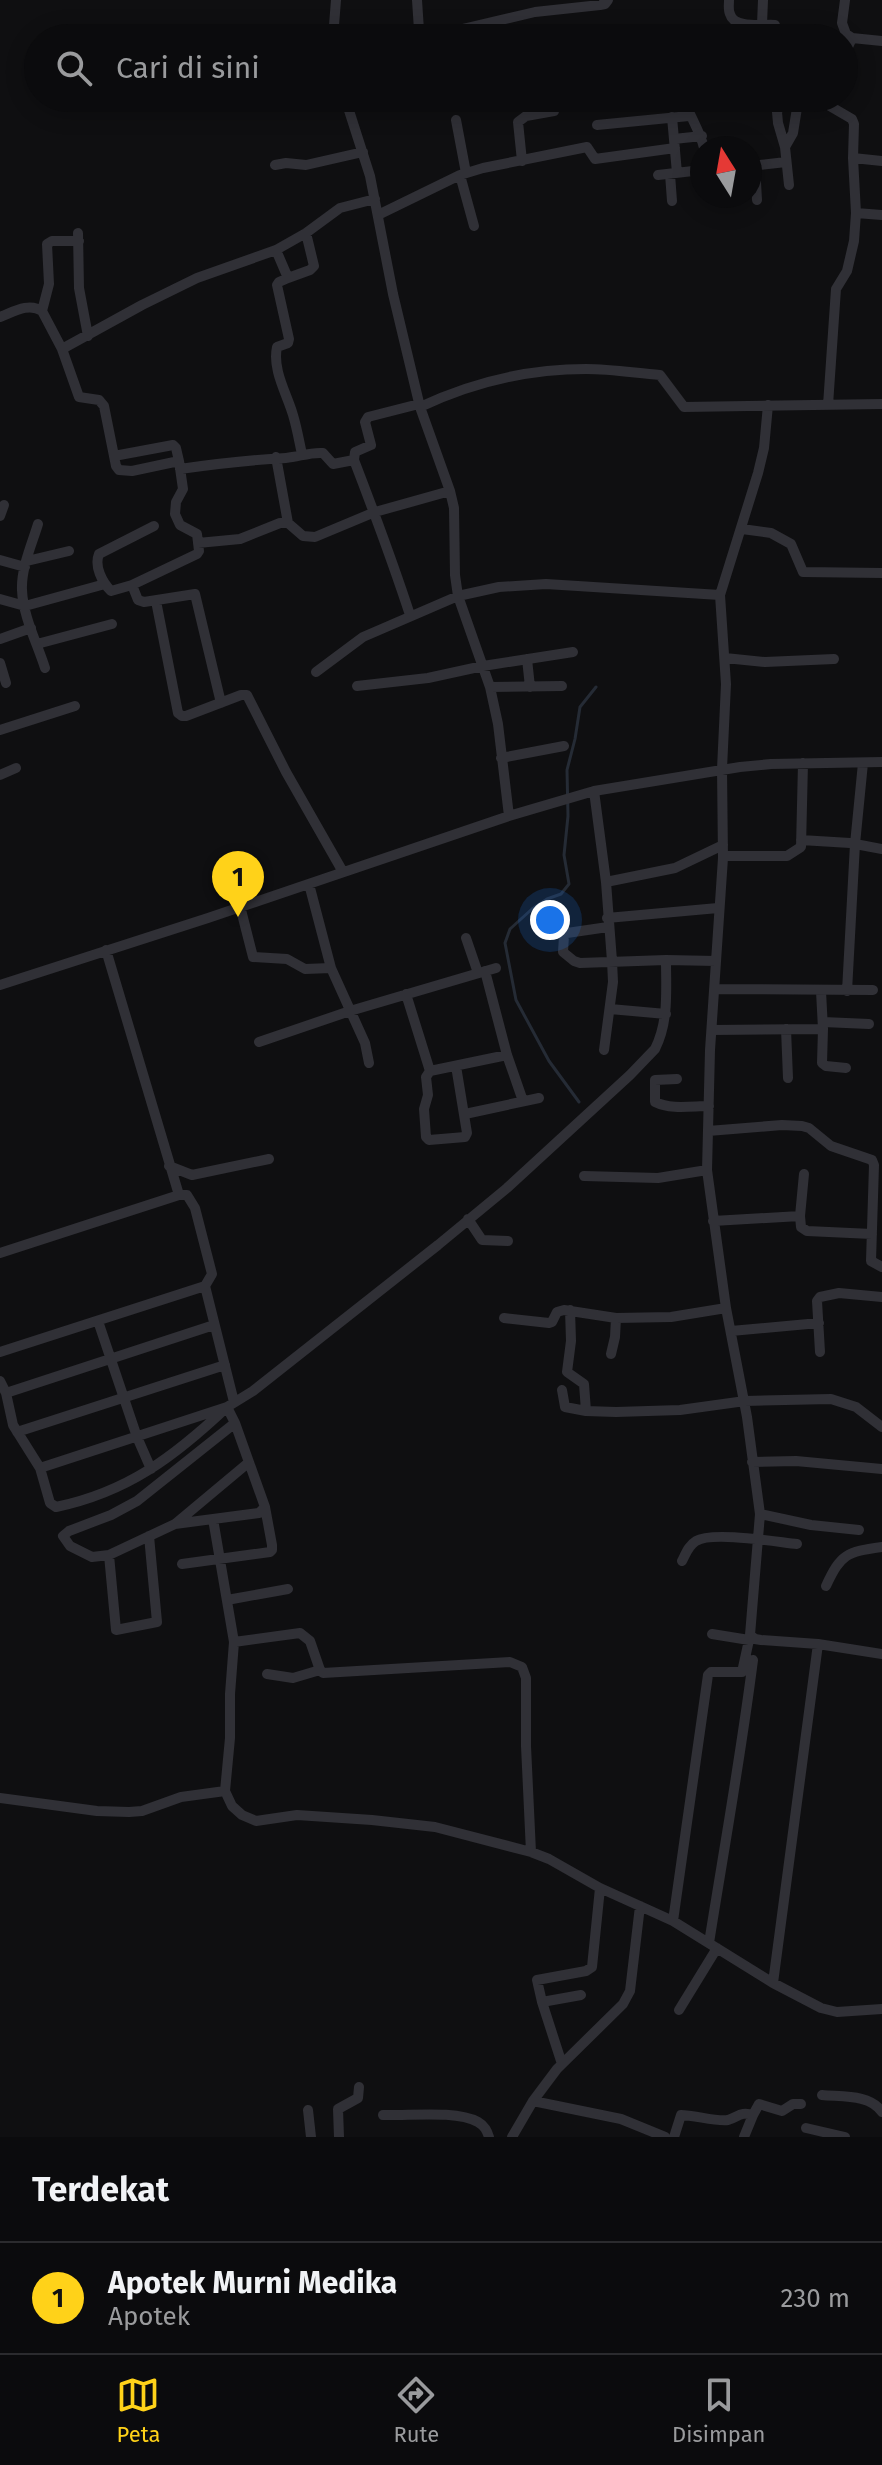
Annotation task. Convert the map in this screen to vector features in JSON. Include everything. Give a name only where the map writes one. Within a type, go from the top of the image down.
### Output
[{"type":"street","points":[[334,24],[336,0]]},
{"type":"street","points":[[417,0],[419,24]]},
{"type":"street","points":[[484,24],[535,12],[600,5],[608,0]]},
{"type":"street","points":[[729,0],[731,19],[746,24]]},
{"type":"street","points":[[762,24],[763,0]]},
{"type":"street","points":[[843,24],[845,0]]},
{"type":"street","points":[[858,39],[882,41]]},
{"type":"street","points":[[350,112],[375,199],[419,405],[454,508],[458,596],[490,687],[498,724],[509,816]]},
{"type":"street","points":[[522,161],[518,122],[526,116],[548,112]]},
{"type":"street","points":[[688,112],[702,136]]},
{"type":"street","points":[[777,112],[789,185]]},
{"type":"street","points":[[785,147],[793,133],[796,112]]},
{"type":"street","points":[[828,405],[836,289],[850,263],[856,213],[854,124],[852,119],[840,112]]},
{"type":"street","points":[[597,125],[611,119],[641,114],[689,116]]},
{"type":"street","points":[[672,117],[672,201]]},
{"type":"street","points":[[456,120],[474,226]]},
{"type":"street","points":[[378,215],[463,174],[587,147],[595,159],[690,139]]},
{"type":"street","points":[[275,165],[306,165],[363,152]]},
{"type":"street","points":[[853,158],[882,161]]},
{"type":"street","points":[[762,164],[786,162]]},
{"type":"street","points":[[658,175],[690,172]]},
{"type":"street","points":[[62,349],[197,278],[276,250],[340,208],[375,199]]},
{"type":"street","points":[[856,213],[882,215]]},
{"type":"street","points":[[302,454],[276,358],[277,347],[289,342],[277,285],[314,266],[306,233]]},
{"type":"street","points":[[42,311],[49,284],[47,244],[79,237],[79,288],[88,336]]},
{"type":"street","points":[[276,250],[288,278]]},
{"type":"street","points":[[0,317],[26,307],[37,307],[42,311],[62,349],[79,397],[99,400],[104,406],[119,470],[125,472],[323,453],[333,464],[354,460]]},
{"type":"street","points":[[410,615],[354,460],[355,452],[371,445],[365,422],[368,417],[419,405],[497,380],[546,371],[587,369],[660,375],[684,407],[882,404]]},
{"type":"street","points":[[679,2010],[713,1946],[751,1638],[760,1514],[707,1170],[723,850],[722,769],[726,684],[720,595],[764,448],[768,405]]},
{"type":"street","points":[[114,456],[173,445],[176,448],[183,489],[176,502],[175,514],[180,525],[197,534],[199,551],[132,585],[111,591],[97,565],[99,554],[154,526]]},
{"type":"street","points":[[276,457],[288,523],[303,536],[315,537],[375,512],[450,491]]},
{"type":"street","points":[[198,543],[240,539],[277,524],[288,523]]},
{"type":"street","points":[[38,524],[22,589],[45,668]]},
{"type":"street","points":[[742,529],[771,533],[791,544],[803,572],[882,573]]},
{"type":"street","points":[[0,560],[26,564],[69,551]]},
{"type":"street","points":[[0,599],[25,606],[105,584]]},
{"type":"street","points":[[316,672],[358,640],[458,596],[523,584],[720,595]]},
{"type":"street","points":[[132,585],[138,600],[156,601],[195,594],[221,703]]},
{"type":"street","points":[[156,601],[178,713],[186,716],[247,695],[286,772],[343,872]]},
{"type":"street","points":[[37,644],[112,624]]},
{"type":"street","points":[[0,639],[31,628]]},
{"type":"street","points":[[357,686],[428,678],[573,652]]},
{"type":"street","points":[[725,658],[765,662],[834,659]]},
{"type":"street","points":[[527,659],[530,687]]},
{"type":"street","points":[[0,663],[6,683]]},
{"type":"street","points":[[490,687],[562,686]]},
{"type":"street","points":[[0,730],[75,706]]},
{"type":"street","points":[[501,758],[564,746]]},
{"type":"street","points":[[0,985],[509,816],[594,791],[722,769],[803,763],[882,762]]},
{"type":"street","points":[[606,882],[675,868],[723,850],[787,856],[797,851],[801,847],[803,763]]},
{"type":"street","points":[[847,991],[863,763]]},
{"type":"street","points":[[0,775],[16,768]]},
{"type":"street","points":[[594,791],[612,961],[604,1050]]},
{"type":"street","points":[[801,840],[882,849]]},
{"type":"street","points":[[309,884],[331,968],[365,1043],[369,1063]]},
{"type":"street","points":[[240,906],[250,956],[287,959],[305,969],[331,968]]},
{"type":"street","points":[[716,961],[580,963],[569,958],[562,949],[564,936],[571,931],[608,922],[718,908]]},
{"type":"street","points":[[466,938],[486,971],[507,1055],[523,1101]]},
{"type":"street","points":[[106,950],[179,1195]]},
{"type":"street","points":[[248,1463],[175,1524],[109,1555],[92,1557],[70,1546],[63,1536],[137,1501],[231,1411],[471,1223],[630,1075],[655,1049],[663,1033],[666,960]]},
{"type":"street","points":[[259,1042],[350,1011],[486,971]]},
{"type":"street","points":[[715,989],[873,990]]},
{"type":"street","points":[[821,991],[822,1063],[846,1068]]},
{"type":"street","points":[[406,994],[430,1071]]},
{"type":"street","points":[[610,1009],[666,1014]]},
{"type":"street","points":[[712,1030],[869,1024]]},
{"type":"street","points":[[786,1029],[788,1078]]},
{"type":"street","points":[[456,1066],[467,1133],[465,1137],[428,1139],[424,1109],[428,1095],[426,1077],[430,1071],[507,1055]]},
{"type":"street","points":[[677,1079],[655,1080],[655,1102],[681,1107],[709,1106]]},
{"type":"street","points":[[465,1114],[539,1098]]},
{"type":"street","points":[[708,1131],[802,1126],[831,1146],[872,1160],[871,1261],[882,1267]]},
{"type":"street","points":[[169,1166],[192,1175],[269,1159]]},
{"type":"street","points":[[584,1176],[658,1178],[707,1170]]},
{"type":"street","points":[[804,1174],[801,1227],[807,1231],[872,1234]]},
{"type":"street","points":[[0,1253],[187,1195],[195,1208],[212,1274],[205,1286],[0,1352]]},
{"type":"street","points":[[713,1221],[800,1216]]},
{"type":"street","points":[[471,1223],[484,1241],[508,1241]]},
{"type":"street","points":[[182,1564],[272,1550],[265,1507],[231,1411],[225,1365],[205,1286]]},
{"type":"street","points":[[820,1352],[817,1301],[822,1295],[839,1293],[882,1297]]},
{"type":"street","points":[[504,1318],[549,1323],[557,1312],[570,1310],[616,1318],[671,1317],[726,1308]]},
{"type":"street","points":[[570,1310],[571,1341],[567,1372],[584,1384],[586,1411]]},
{"type":"street","points":[[611,1354],[616,1318]]},
{"type":"street","points":[[98,1321],[151,1469]]},
{"type":"street","points":[[731,1331],[819,1323]]},
{"type":"street","points":[[6,1393],[214,1325]]},
{"type":"street","points":[[17,1432],[225,1365]]},
{"type":"street","points":[[0,1381],[13,1425],[40,1468],[50,1503],[56,1507],[122,1486],[151,1469],[209,1423],[231,1411]]},
{"type":"street","points":[[562,1390],[565,1407],[586,1411],[680,1410],[745,1401],[840,1400],[856,1407],[882,1427]]},
{"type":"street","points":[[40,1468],[231,1411]]},
{"type":"street","points":[[752,1462],[796,1461],[882,1469]]},
{"type":"street","points":[[175,1524],[259,1513],[265,1507]]},
{"type":"street","points":[[760,1514],[811,1525],[859,1530]]},
{"type":"street","points":[[213,1519],[234,1642],[225,1791],[232,1806],[242,1815],[256,1821],[297,1815],[435,1827],[531,1852],[673,1921],[773,1983],[829,2011],[882,2009]]},
{"type":"street","points":[[109,1555],[116,1630],[157,1622],[149,1536]]},
{"type":"street","points":[[682,1561],[689,1547],[702,1538],[758,1539],[797,1544]]},
{"type":"street","points":[[826,1586],[837,1562],[882,1547]]},
{"type":"street","points":[[227,1600],[288,1589]]},
{"type":"street","points":[[234,1642],[300,1633],[310,1641],[320,1670]]},
{"type":"street","points":[[712,1634],[818,1644],[882,1654]]},
{"type":"street","points":[[673,1921],[708,1675],[711,1672],[742,1672],[751,1638]]},
{"type":"street","points":[[773,1983],[818,1644]]},
{"type":"street","points":[[267,1674],[293,1678],[320,1670],[328,1673],[510,1662],[522,1667],[526,1678],[531,1852]]},
{"type":"street","points":[[0,1798],[97,1811],[142,1811],[181,1797],[225,1791]]},
{"type":"street","points":[[562,2064],[542,2002],[538,1978],[586,1971],[592,1967],[600,1888]]},
{"type":"street","points":[[512,2137],[533,2101],[562,2064],[619,2009],[630,1991],[640,1906]]},
{"type":"street","points":[[542,2002],[581,1995]]},
{"type":"street","points":[[339,2137],[338,2109],[358,2098],[359,2087]]},
{"type":"street","points":[[822,2095],[867,2100],[877,2104],[882,2112]]},
{"type":"street","points":[[533,2101],[621,2119],[665,2137]]},
{"type":"street","points":[[744,2137],[759,2104],[782,2111],[793,2104],[801,2104]]},
{"type":"street","points":[[308,2110],[311,2137]]},
{"type":"street","points":[[674,2137],[681,2115],[727,2120],[745,2113],[753,2115]]},
{"type":"street","points":[[383,2115],[463,2118],[487,2129],[489,2137]]},
{"type":"street","points":[[806,2128],[845,2137]]},
{"type":"waterway","points":[[579,1102],[549,1061],[516,1000],[505,943],[510,929],[532,909],[561,894],[569,884],[564,855],[568,816],[567,770],[580,707],[596,687]]},
{"type":"place","name":"Apotek Murni Medika","points":[[238,917]]}]
